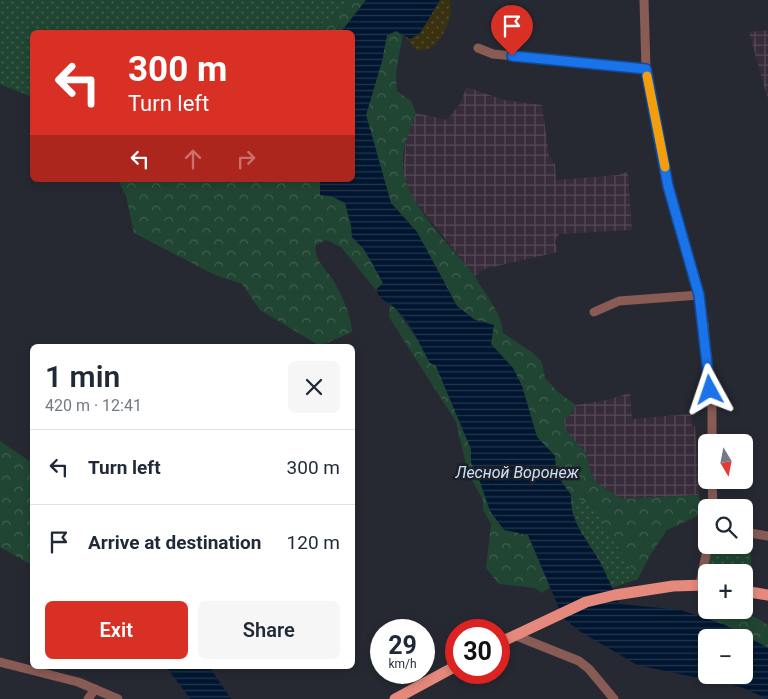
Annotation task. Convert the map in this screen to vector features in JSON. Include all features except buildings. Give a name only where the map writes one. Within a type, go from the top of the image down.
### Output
[{"type":"main road","points":[[510,637],[586,602],[615,595],[673,586],[698,584]]},
{"type":"main road","points":[[753,592],[768,595]]},
{"type":"main road","points":[[395,699],[445,672]]},
{"type":"street","points":[[644,0],[646,69],[668,186],[699,295],[704,324],[712,410],[712,434]]},
{"type":"street","points":[[478,48],[493,54],[646,69]]},
{"type":"street","points":[[594,312],[619,301],[699,295]]},
{"type":"street","points":[[753,534],[768,536]]},
{"type":"street","points":[[513,635],[579,661],[589,669],[614,699]]},
{"type":"street","points":[[0,662],[78,682],[118,699]]},
{"type":"street","points":[[88,699],[94,689]]},
{"type":"shaded area","points":[[768,30],[768,100],[749,32]]},
{"type":"shaded area","points":[[467,87],[504,100],[542,105],[549,156],[555,164],[556,180],[620,175],[620,173],[628,172],[632,230],[559,234],[555,242],[558,252],[484,269],[475,276],[411,196],[403,174],[406,138],[416,113],[447,120],[459,105]]},
{"type":"shaded area","points":[[630,393],[632,419],[691,414],[692,426],[695,426],[699,495],[622,499],[595,482],[587,455],[565,430],[564,418],[568,418],[576,405],[607,400]]},
{"type":"green space","points":[[0,0],[353,0],[320,25],[318,30],[30,30],[30,96],[0,84]]},
{"type":"green space","points":[[353,0],[366,0],[343,30],[318,30],[320,25]]},
{"type":"green space","points":[[396,31],[403,34],[397,70],[397,91],[411,101],[416,113],[410,127],[403,160],[404,176],[408,188],[424,215],[475,276],[496,310],[503,333],[533,353],[542,362],[545,378],[559,393],[576,405],[568,418],[564,418],[565,429],[587,455],[595,482],[622,499],[699,495],[698,516],[667,530],[649,557],[638,579],[595,508],[571,495],[556,474],[555,456],[537,437],[522,386],[513,368],[491,344],[492,334],[486,322],[475,320],[457,306],[417,232],[391,203],[366,115],[382,61],[387,35]]},
{"type":"green space","points":[[119,182],[320,182],[320,195],[331,196],[345,203],[352,237],[364,249],[383,283],[376,290],[341,247],[326,240],[316,245],[318,260],[333,280],[346,305],[352,326],[352,332],[325,344],[317,344],[260,310],[242,284],[215,275],[134,233],[126,196]]},
{"type":"green space","points":[[390,305],[395,308],[436,366],[471,449],[471,462],[519,534],[528,535],[551,587],[542,593],[535,588],[499,584],[486,568],[491,524],[483,510],[483,500],[468,473],[456,422],[389,317]]},
{"type":"green space","points":[[0,441],[30,462],[30,564],[0,547]]},
{"type":"green space","points":[[571,495],[595,508],[638,579],[611,588],[574,520]]},
{"type":"green space","points":[[710,554],[751,554],[751,564],[708,564]]},
{"type":"green space","points":[[753,617],[761,620],[768,625],[768,648],[753,640],[753,629],[732,629],[708,619],[753,619]]},
{"type":"sand","points":[[440,0],[450,0],[451,6],[449,20],[443,35],[428,49],[416,50],[403,34],[410,39],[420,33]]},
{"type":"water","name":"Лесной Воронеж","points":[[366,0],[440,0],[420,33],[410,39],[396,31],[387,35],[382,61],[366,115],[391,203],[417,232],[457,306],[475,320],[494,325],[491,344],[513,368],[522,386],[537,437],[555,456],[556,474],[571,495],[571,506],[578,526],[600,562],[620,604],[681,610],[698,616],[698,619],[707,619],[732,629],[698,629],[698,678],[637,665],[581,632],[563,618],[528,535],[504,530],[490,511],[477,473],[471,462],[471,449],[436,366],[430,363],[406,321],[393,306],[378,294],[376,290],[383,283],[364,249],[352,237],[345,203],[331,196],[320,195],[320,182],[355,182],[355,30],[343,30]]},
{"type":"water","name":"Лесной Воронеж","points":[[753,640],[768,648],[768,699],[741,687],[727,684],[753,684]]},
{"type":"water","points":[[168,669],[211,669],[231,699],[190,699]]},
{"type":"slow traffic","points":[[647,76],[665,167]]},
{"type":"route","points":[[512,56],[646,69],[668,186],[699,295],[704,324],[710,390]]}]
